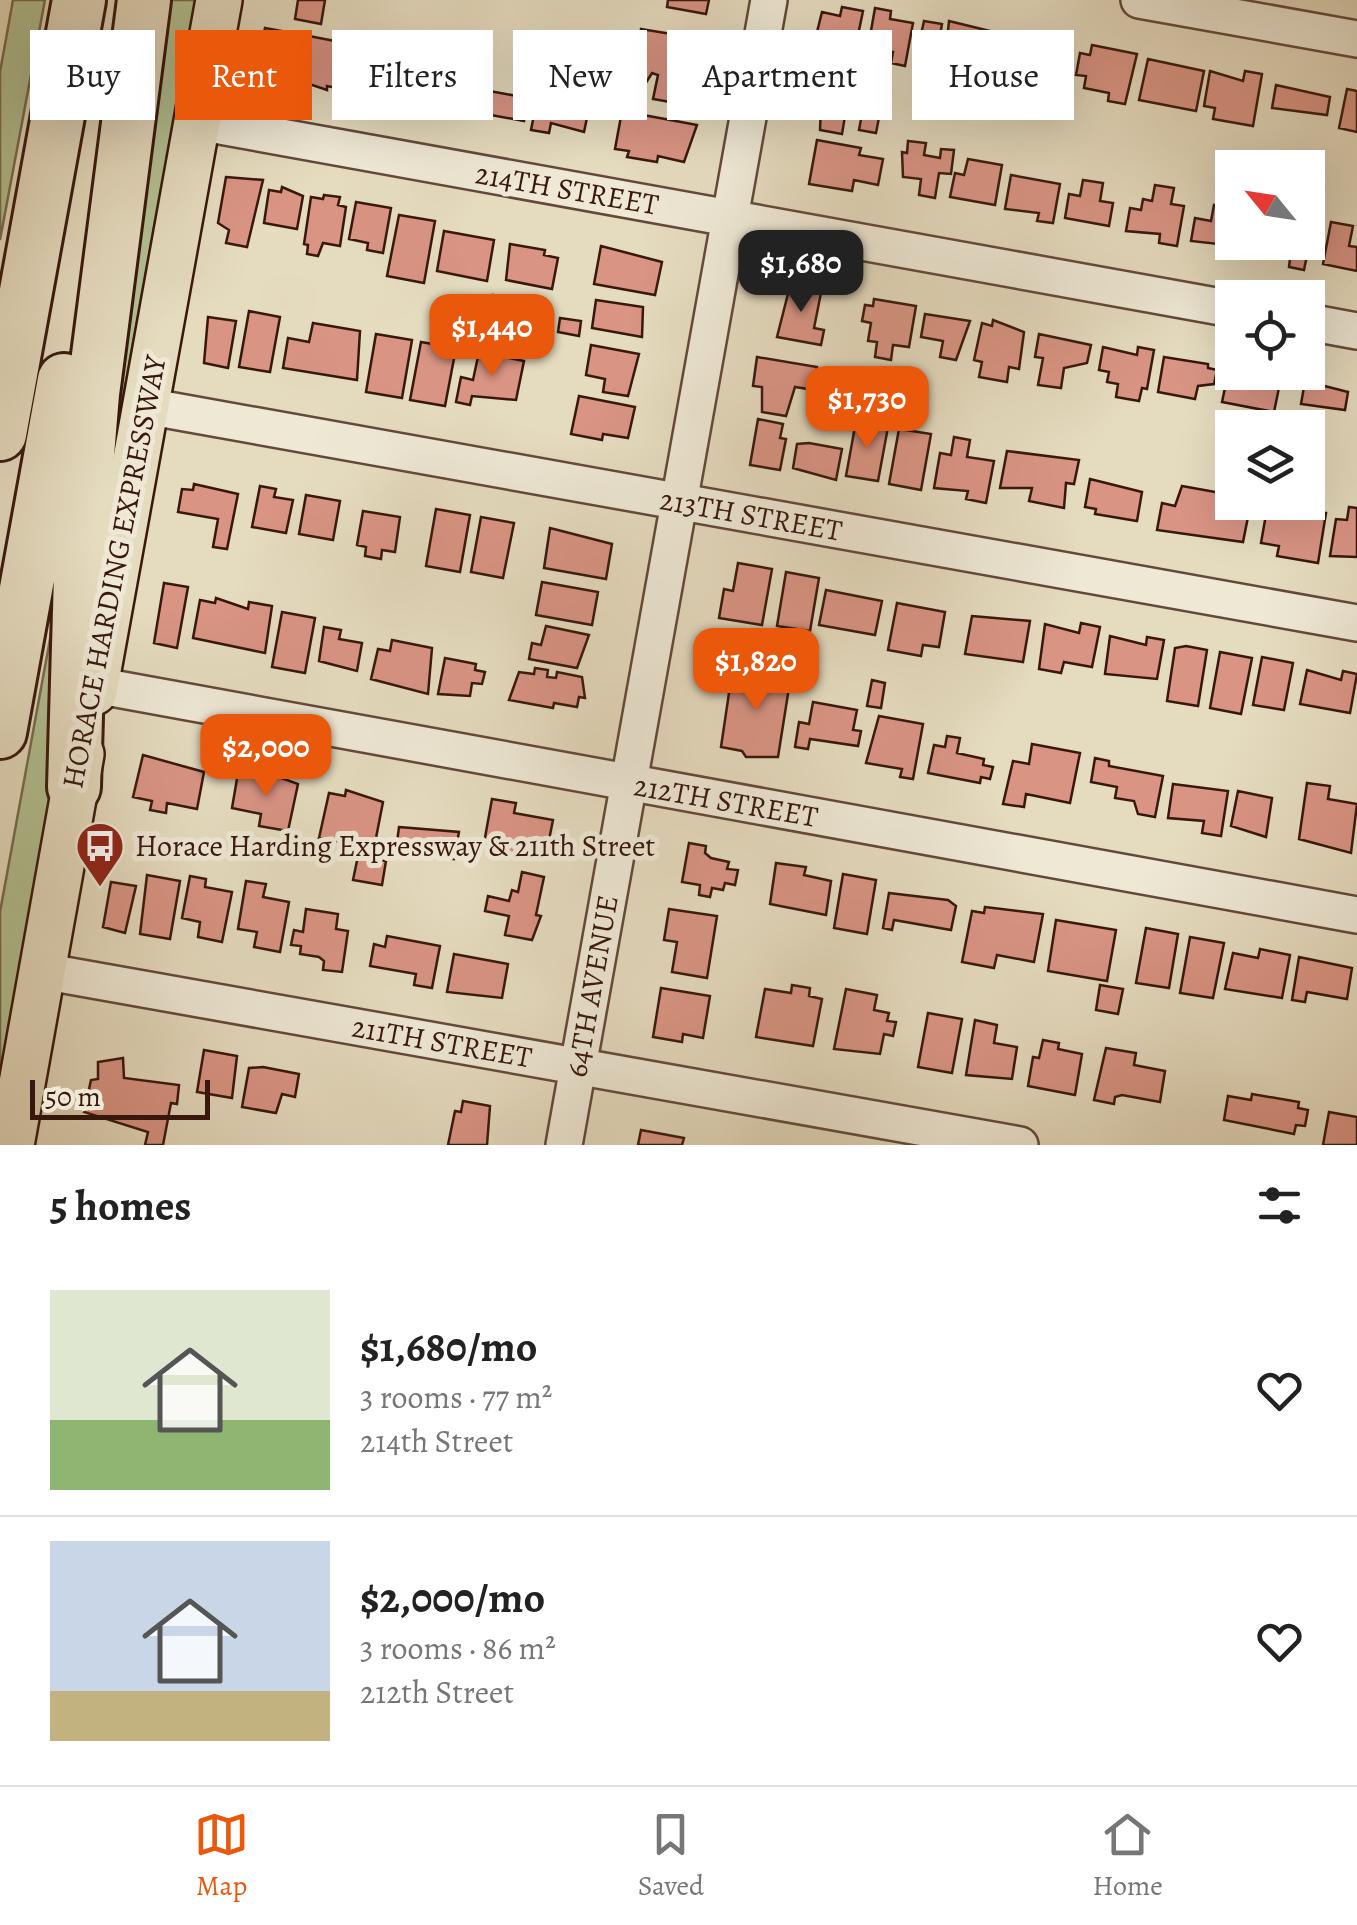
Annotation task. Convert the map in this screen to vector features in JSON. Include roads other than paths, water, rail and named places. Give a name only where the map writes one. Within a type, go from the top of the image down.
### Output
[{"type":"highway","points":[[0,434],[78,0]]},
{"type":"highway","points":[[0,732],[133,0]]},
{"type":"highway","points":[[74,787],[80,540],[93,394],[144,0]]},
{"type":"highway","points":[[0,377],[30,267]]},
{"type":"main road","name":"HORACE HARDING EXPRESSWAY","points":[[11,1145],[219,0]]},
{"type":"street","name":"64TH AVENUE","points":[[564,1145],[769,0]]},
{"type":"street","points":[[1138,0],[1357,39]]},
{"type":"street","name":"214TH STREET","points":[[198,122],[1215,306]]},
{"type":"street","points":[[1325,325],[1357,331]]},
{"type":"street","name":"213TH STREET","points":[[146,406],[1357,623]]},
{"type":"street","name":"212TH STREET","points":[[95,685],[1357,915]]},
{"type":"street","name":"211TH STREET","points":[[42,971],[1020,1145]]},
{"type":"place","name":"Horace Harding Expressway & 211th Street","points":[[100,888]]}]
